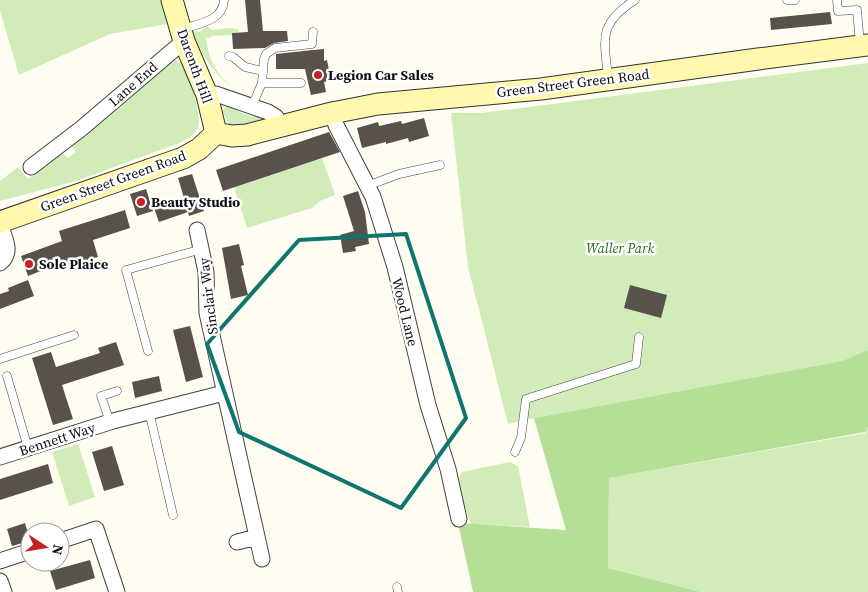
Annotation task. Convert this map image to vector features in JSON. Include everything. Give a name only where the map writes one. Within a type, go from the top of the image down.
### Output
[{"type":"main road","name":"Darenth Hill","points":[[172,0],[182,35],[207,95],[216,133]]},
{"type":"main road","name":"Green Street Green Road","points":[[0,224],[182,158],[199,149],[216,133],[232,136],[247,135],[332,113],[378,104],[541,89],[864,46]]},
{"type":"street","name":"Lane End","points":[[31,167],[82,128],[182,35]]},
{"type":"street","points":[[207,95],[216,94],[274,115],[280,126]]},
{"type":"street","name":"Wood Lane","points":[[332,113],[336,125],[372,197],[395,268],[428,405],[448,469],[459,519]]},
{"type":"street","points":[[0,224],[7,244],[4,260],[0,263]]},
{"type":"street","name":"Sinclair Way","points":[[196,230],[206,272],[207,313],[262,559]]},
{"type":"street","points":[[112,422],[224,393]]},
{"type":"street","name":"Bennett Way","points":[[0,457],[112,422]]},
{"type":"street","points":[[70,538],[96,529],[117,592]]},
{"type":"street","points":[[237,542],[257,537]]},
{"type":"street","points":[[0,561],[20,554]]},
{"type":"street","points":[[0,581],[4,592]]},
{"type":"lane","points":[[182,35],[214,19],[224,7],[224,0]]},
{"type":"lane","points":[[609,80],[605,31],[615,15],[635,0]]},
{"type":"lane","points":[[787,0],[796,0]]},
{"type":"lane","points":[[836,0],[838,11],[857,10],[864,46]]},
{"type":"lane","points":[[252,106],[262,84],[265,56],[272,48],[312,44],[313,32]]},
{"type":"lane","points":[[229,56],[246,67],[263,71]]},
{"type":"lane","points":[[262,84],[302,83]]},
{"type":"lane","points":[[367,186],[399,174],[440,165]]},
{"type":"lane","points":[[148,351],[126,270],[202,249]]},
{"type":"lane","points":[[0,360],[74,335]]},
{"type":"lane","points":[[515,452],[521,438],[526,399],[636,364],[639,337]]},
{"type":"lane","points":[[6,376],[28,448]]},
{"type":"lane","points":[[112,422],[101,396],[118,391]]},
{"type":"lane","points":[[149,411],[173,515]]},
{"type":"highlighted area","points":[[406,234],[466,418],[401,508],[239,432],[207,344],[299,240]]},
{"type":"green space","points":[[0,0],[162,0],[168,24],[110,34],[19,75],[0,11]]},
{"type":"green space","points":[[207,26],[212,30],[238,29],[238,32],[232,33],[232,35],[206,38],[214,66],[222,78],[234,89],[220,77],[214,70],[204,55],[192,30],[200,32]]},
{"type":"green space","points":[[174,59],[184,69],[197,106],[199,124],[192,136],[182,142],[76,181],[0,201],[0,181],[18,167],[28,179],[61,154],[68,158],[76,152],[72,146],[73,144]]},
{"type":"green space","name":"Waller Park","points":[[868,63],[868,350],[842,361],[508,424],[468,267],[451,113],[482,113]]},
{"type":"green space","points":[[227,105],[232,105],[232,108],[244,114],[262,118],[264,115],[266,119],[237,126],[229,124],[222,111]]},
{"type":"green space","points":[[314,155],[316,161],[322,158],[335,195],[320,201],[312,208],[247,228],[234,187],[240,185],[238,181],[242,180],[243,185],[253,181],[252,176],[255,175],[257,180],[267,177],[269,170],[271,176],[283,171],[281,166],[285,165],[287,170],[296,167],[295,162],[298,161],[300,166],[312,161]]},
{"type":"green space","points":[[868,350],[868,427],[865,432],[609,478],[608,568],[701,592],[473,592],[458,523],[566,530],[534,418],[842,361]]},
{"type":"green space","points":[[868,427],[868,592],[701,592],[608,568],[609,478],[865,433]]},
{"type":"green space","points":[[78,444],[95,497],[69,506],[52,452]]},
{"type":"green space","points":[[510,462],[518,466],[530,527],[471,524],[457,481],[462,472]]},
{"type":"building","points":[[245,0],[260,0],[263,31],[287,31],[288,41],[274,43],[265,48],[233,49],[232,33],[248,32]]},
{"type":"building","points":[[830,12],[832,24],[771,30],[770,18]]},
{"type":"building","points":[[324,49],[324,61],[327,60],[331,80],[324,82],[326,92],[311,95],[305,69],[276,69],[276,54]]},
{"type":"building","points":[[424,118],[429,136],[409,142],[408,138],[362,148],[357,128],[378,122],[379,126],[401,121],[402,124]]},
{"type":"building","points":[[329,132],[340,152],[223,191],[216,170]]},
{"type":"building","points":[[192,174],[204,211],[189,216],[188,212],[159,222],[154,208],[184,198],[178,178]]},
{"type":"building","name":"Beauty Studio","points":[[146,189],[153,211],[137,216],[130,194]]},
{"type":"building","points":[[358,191],[365,212],[369,244],[355,247],[356,251],[343,253],[340,235],[354,231],[343,196]]},
{"type":"building","points":[[125,210],[130,228],[93,240],[98,257],[65,267],[63,262],[28,276],[21,256],[62,241],[59,231]]},
{"type":"building","points":[[239,244],[244,265],[241,266],[248,295],[231,299],[222,248]]},
{"type":"building","points":[[28,280],[34,296],[0,309],[0,294],[9,291],[8,288]]},
{"type":"building","points":[[630,285],[667,295],[661,318],[624,308]]},
{"type":"building","points":[[190,326],[203,377],[186,382],[173,330]]},
{"type":"building","points":[[116,342],[124,365],[62,385],[73,419],[53,425],[32,358],[51,352],[56,367],[100,353],[98,348]]},
{"type":"building","points":[[159,376],[162,391],[135,398],[132,382]]},
{"type":"building","points":[[112,446],[124,485],[104,491],[92,452]]},
{"type":"building","points":[[48,464],[53,483],[0,500],[0,479]]},
{"type":"building","points":[[20,525],[20,544],[12,546],[7,529]]},
{"type":"building","points":[[90,560],[95,578],[56,590],[50,572],[70,572],[70,566]]},
{"type":"place","name":"Legion Car Sales","points":[[318,75]]},
{"type":"place","name":"Beauty Studio","points":[[141,202]]},
{"type":"place","name":"Sole Plaice","points":[[29,264]]}]
